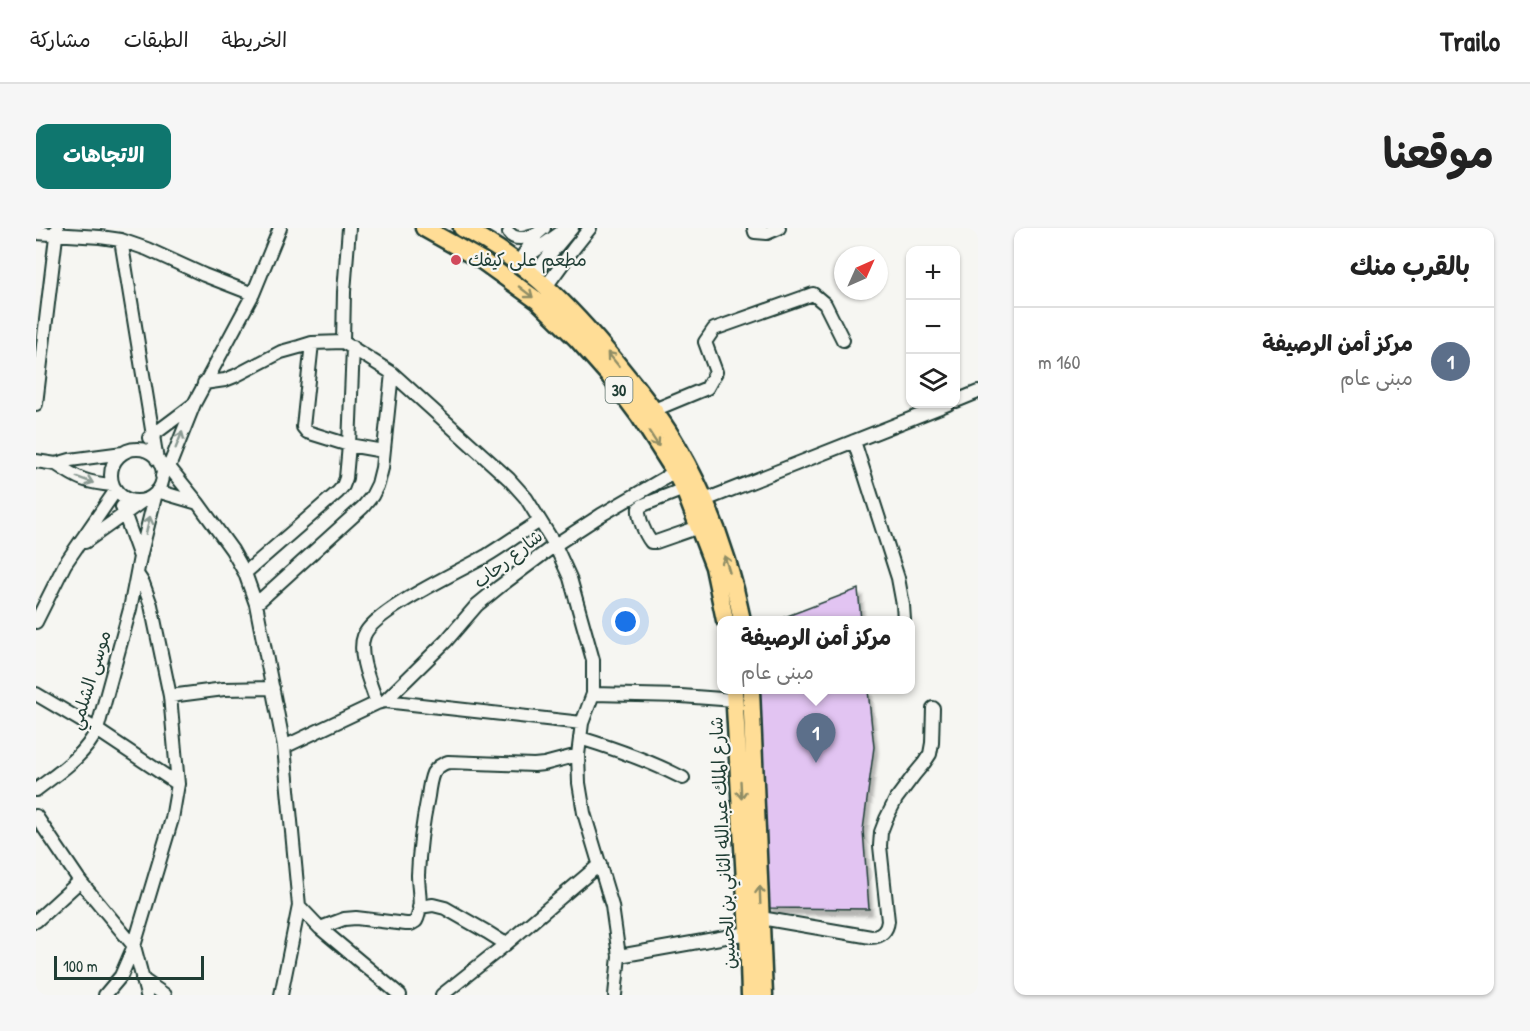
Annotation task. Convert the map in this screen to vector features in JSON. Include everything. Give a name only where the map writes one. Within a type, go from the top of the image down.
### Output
[{"type":"main road","name":"30","points":[[424,228],[460,247],[507,277],[538,301],[600,365],[640,417],[684,489],[714,567],[724,616]]},
{"type":"main road","name":"30","points":[[468,229],[518,263],[570,310],[593,334],[654,410],[677,446],[705,500],[727,562],[741,616]]},
{"type":"main road","points":[[507,277],[518,263]]},
{"type":"main road","name":"شارع الملك عبدالله الثاني بن الحسين","points":[[750,995],[747,762],[751,694]]},
{"type":"main road","name":"شارع الملك عبدالله الثاني بن الحسين","points":[[735,695],[747,762],[761,918],[764,995]]},
{"type":"street","points":[[162,466],[253,294],[280,228]]},
{"type":"street","points":[[245,573],[343,486],[346,478],[349,445],[348,344],[344,292],[349,228]]},
{"type":"street","points":[[518,263],[570,228]]},
{"type":"street","points":[[539,282],[546,259],[570,228]]},
{"type":"street","points":[[539,282],[568,255],[590,228]]},
{"type":"street","points":[[754,228],[755,232],[767,233],[779,228]]},
{"type":"street","points":[[510,230],[512,236],[519,238],[540,231]]},
{"type":"street","points":[[502,252],[510,230]]},
{"type":"street","points":[[36,233],[56,231],[121,240],[253,294]]},
{"type":"street","points":[[36,404],[56,231]]},
{"type":"street","points":[[518,263],[540,231]]},
{"type":"street","points":[[77,549],[153,494],[162,482],[162,466],[153,434],[121,240]]},
{"type":"street","points":[[654,410],[707,388],[716,372],[705,342],[714,329],[813,294],[825,304],[843,340]]},
{"type":"street","points":[[204,383],[225,380],[281,352],[312,343],[348,344],[392,373],[509,479],[526,498],[555,545],[570,578],[593,660],[593,694],[582,723],[578,755],[579,783],[612,906],[619,956],[614,994]]},
{"type":"street","points":[[312,343],[303,427],[307,432],[349,445],[383,451]]},
{"type":"street","points":[[256,604],[343,526],[372,496],[382,468],[392,373]]},
{"type":"street","points":[[960,399],[978,392]]},
{"type":"street","points":[[36,461],[57,464],[136,449],[194,404]]},
{"type":"street","points":[[705,500],[938,408]]},
{"type":"street","points":[[854,441],[898,578],[903,616]]},
{"type":"street","points":[[136,449],[148,452],[198,503],[232,550],[245,573],[256,604],[284,747],[299,906],[281,995]]},
{"type":"street","points":[[123,453],[112,467],[111,476],[140,557]]},
{"type":"street","points":[[57,464],[73,475],[116,489],[126,499],[132,500],[153,494],[198,503]]},
{"type":"street","name":"شارع رحاب","points":[[381,702],[446,641],[477,606],[555,545],[675,472]]},
{"type":"street","points":[[36,622],[65,564],[116,489]]},
{"type":"street","points":[[684,489],[643,504],[639,508],[648,538],[651,542],[656,542],[699,527]]},
{"type":"street","name":"موسى الشلمي","points":[[36,790],[77,759],[98,730],[122,643],[153,494]]},
{"type":"street","points":[[381,702],[364,664],[362,646],[367,628],[411,597],[486,556],[540,521]]},
{"type":"street","points":[[105,995],[121,976],[134,946],[172,819],[178,784],[170,696],[151,605],[137,574]]},
{"type":"street","points":[[170,696],[224,689],[273,688]]},
{"type":"street","points":[[36,694],[98,730],[178,784]]},
{"type":"street","points":[[593,694],[735,695]]},
{"type":"street","points":[[284,747],[381,702],[582,723]]},
{"type":"street","points":[[761,918],[871,936],[878,936],[885,931],[888,921],[880,846],[881,832],[896,800],[930,754],[933,708]]},
{"type":"street","points":[[580,738],[652,763],[682,778]]},
{"type":"street","points":[[320,928],[344,919],[356,918],[411,924],[418,918],[419,865],[426,806],[434,773],[441,764],[448,762],[534,765],[578,755]]},
{"type":"street","points":[[36,816],[80,881],[134,946],[147,995]]},
{"type":"street","points":[[442,995],[600,864]]},
{"type":"street","points":[[36,921],[80,881]]},
{"type":"street","points":[[419,907],[433,905],[445,908],[506,944]]},
{"type":"street","points":[[299,906],[320,928],[400,995]]},
{"type":"street","points":[[619,956],[748,933]]},
{"type":"street","points":[[142,979],[165,995]]},
{"type":"building","points":[[858,589],[861,616],[787,616]]},
{"type":"building","points":[[753,694],[868,694],[874,747],[863,830],[869,909],[769,908],[762,779]]},
{"type":"place","name":"مطعم على كيفك","points":[[456,260]]},
{"type":"place","name":"مركز أمن الرصيفة","points":[[816,763]]}]
